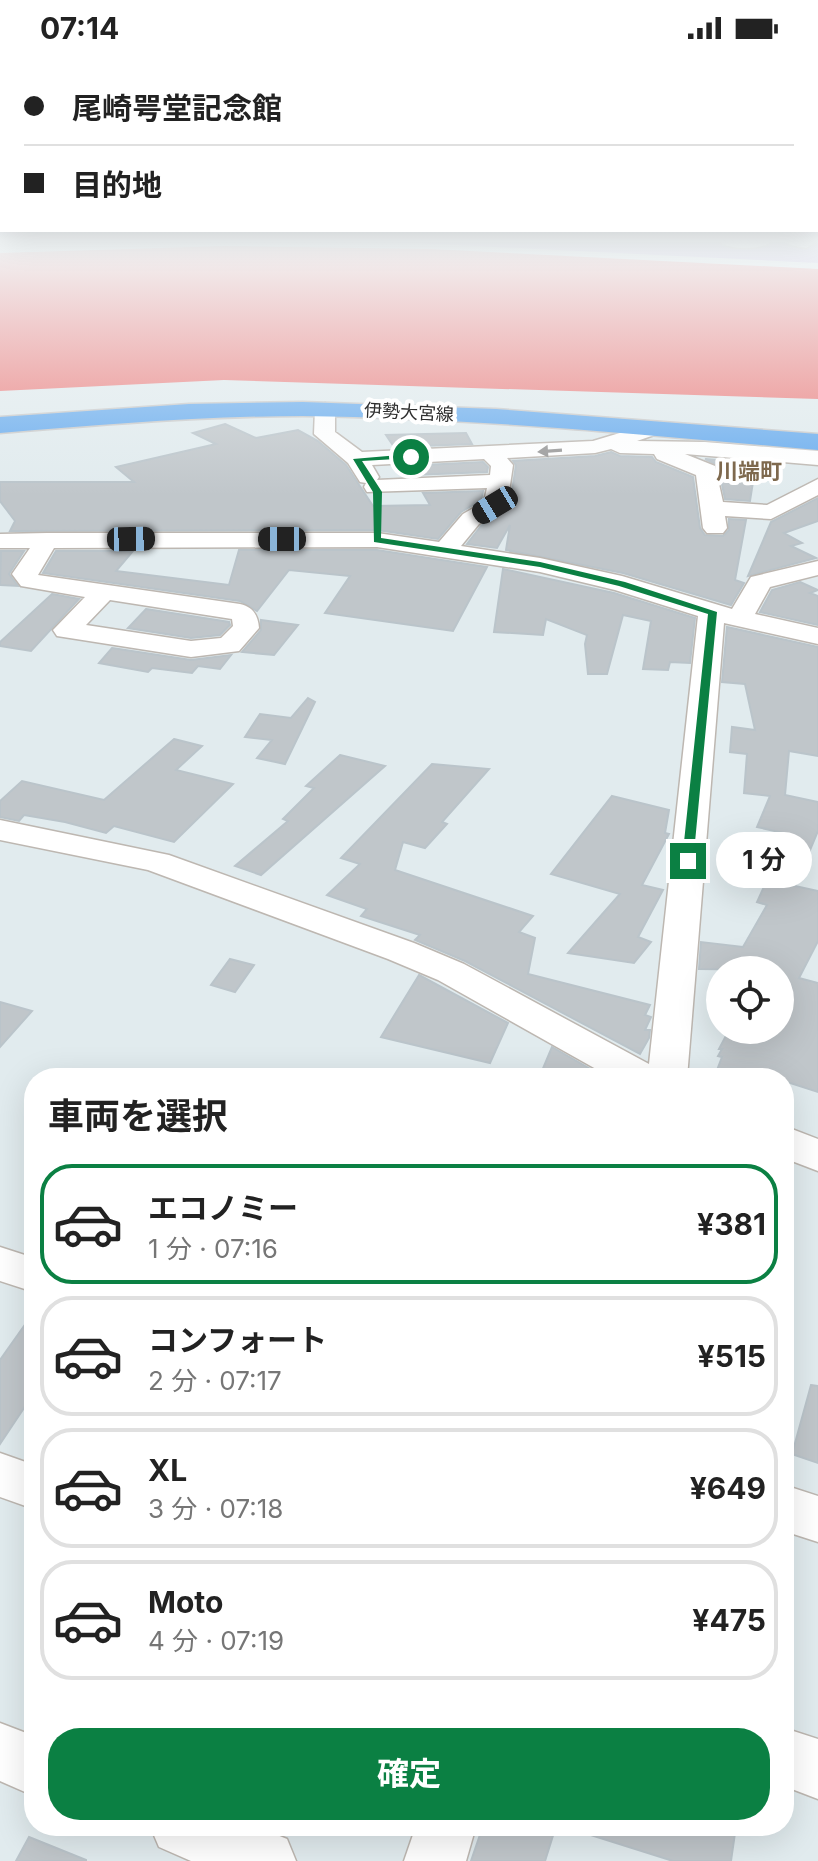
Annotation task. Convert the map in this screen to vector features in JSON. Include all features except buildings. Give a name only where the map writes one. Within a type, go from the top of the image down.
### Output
[{"type":"main road","name":"伊勢大宮線","points":[[0,425],[242,410],[325,409],[434,413],[653,438],[818,442]]},
{"type":"street","points":[[325,409],[325,434],[357,459],[376,512],[445,550],[540,565],[622,584],[726,615],[818,636]]},
{"type":"street","points":[[357,459],[595,447],[653,438],[758,469],[818,458]]},
{"type":"street","points":[[653,438],[680,462],[707,471],[712,509]]},
{"type":"street","points":[[445,550],[471,519],[495,505],[502,465],[491,454]]},
{"type":"street","points":[[712,509],[746,494],[758,469]]},
{"type":"street","points":[[0,541],[47,540],[376,512],[500,481]]},
{"type":"street","points":[[712,509],[771,512],[818,486]]},
{"type":"street","points":[[47,540],[25,574],[30,581],[240,612],[245,618],[246,628],[229,645],[191,649],[66,630],[104,592]]},
{"type":"street","points":[[668,1068],[726,615],[760,582],[818,568]]},
{"type":"street","points":[[0,830],[157,862],[401,951],[451,972],[625,1068]]},
{"type":"street","points":[[794,1145],[818,1156]]},
{"type":"street","points":[[0,1264],[24,1272]]},
{"type":"street","points":[[0,1475],[24,1483]]},
{"type":"street","points":[[794,1511],[818,1519]]},
{"type":"street","points":[[0,1752],[24,1762]]},
{"type":"street","points":[[794,1761],[818,1769]]},
{"type":"street","points":[[204,1836],[265,1861]]},
{"type":"street","points":[[435,1861],[443,1836]]},
{"type":"shaded area","points":[[0,326],[818,326],[818,399],[224,380],[0,391]]},
{"type":"district","name":"川端町","points":[[749,471]]},
{"type":"route","points":[[411,457],[357,459],[377,492],[377,540],[540,565],[622,584],[712,612],[688,861]]}]
